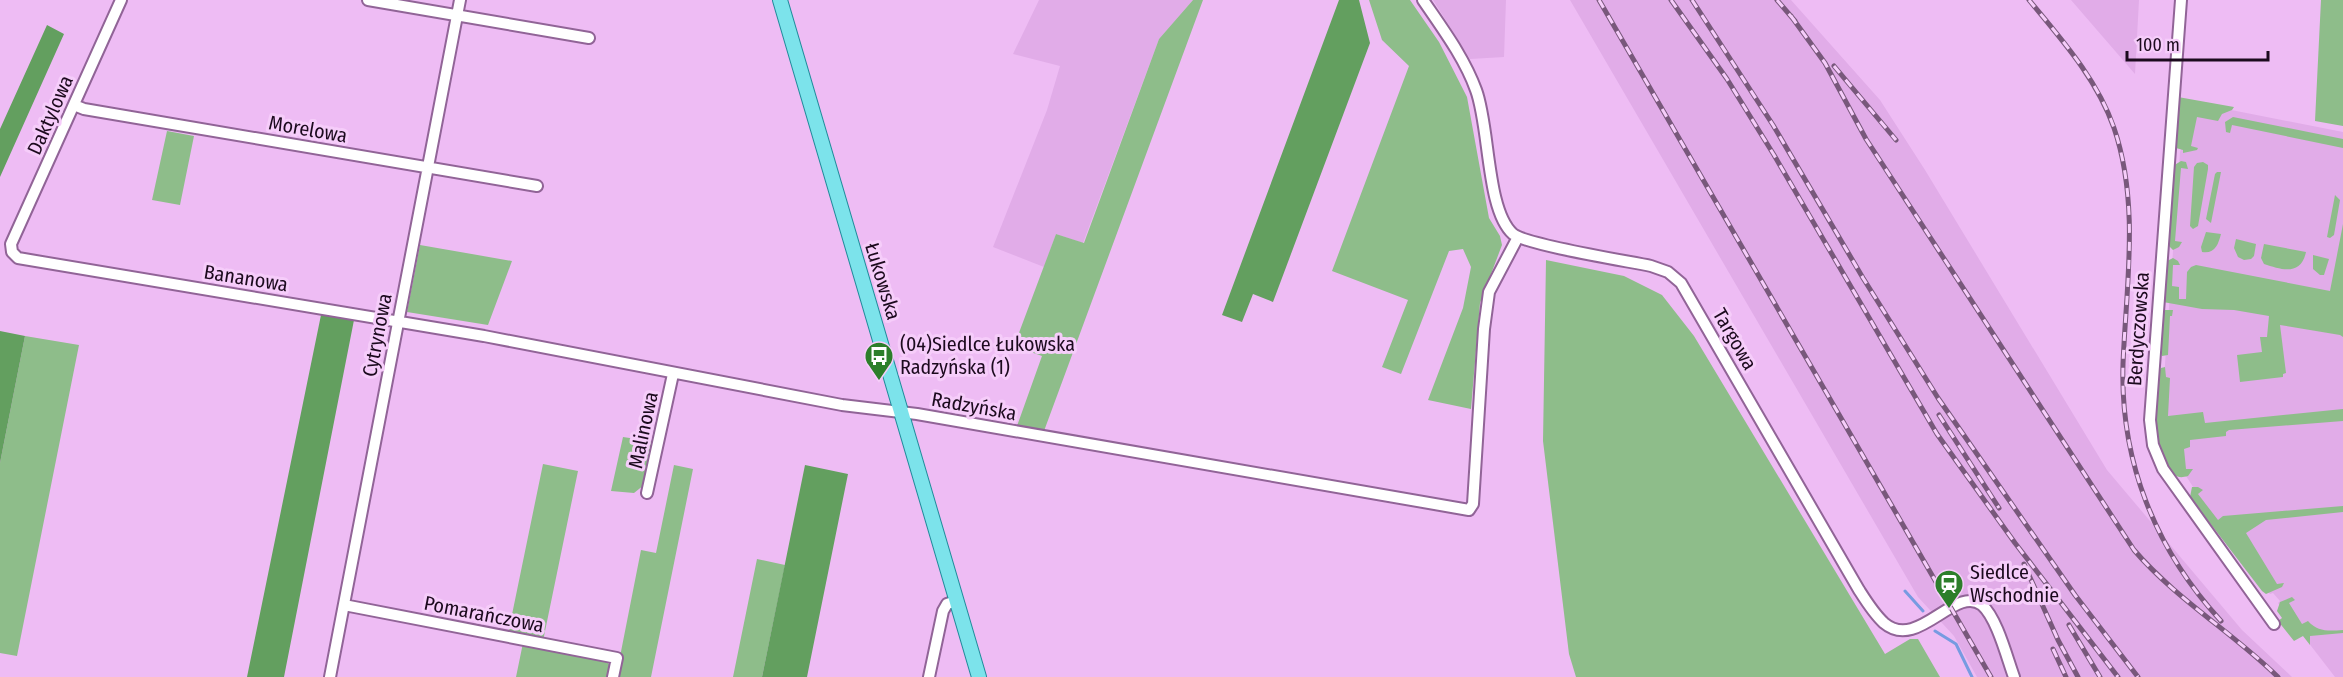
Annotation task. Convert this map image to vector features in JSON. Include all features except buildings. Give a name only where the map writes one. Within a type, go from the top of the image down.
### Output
[{"type":"main road","name":"Łukowska","points":[[780,0],[979,677]]},
{"type":"street","name":"Daktylowa","points":[[11,244],[121,0]]},
{"type":"street","points":[[368,0],[589,38]]},
{"type":"street","name":"Cytrynowa","points":[[330,677],[460,0]]},
{"type":"street","points":[[1423,0],[1467,69],[1477,92],[1487,141],[1494,196],[1506,225],[1518,237]]},
{"type":"street","name":"Berdyczowska","points":[[2181,0],[2150,435],[2163,469],[2274,624]]},
{"type":"street","name":"Morelowa","points":[[74,105],[96,111],[537,186]]},
{"type":"street","name":"Radzyńska","points":[[484,336],[842,405],[902,412],[1469,510],[1473,504],[1484,329],[1490,292],[1518,237]]},
{"type":"street","name":"Targowa","points":[[1518,237],[1651,266],[1668,272],[1681,283],[1859,590],[1873,610],[1890,627],[1912,629],[1965,601],[1977,603],[1986,609],[1992,620],[2014,677]]},
{"type":"street","name":"Bananowa","points":[[11,244],[12,252],[21,259],[484,336]]},
{"type":"street","name":"Malinowa","points":[[647,493],[673,374]]},
{"type":"street","points":[[929,677],[943,611],[947,604],[956,601]]},
{"type":"street","name":"Pomarańczowa","points":[[344,605],[617,658],[613,677]]},
{"type":"shaded area","points":[[1039,0],[1193,0],[1159,39],[1083,243],[1056,234],[1044,267],[993,247],[1047,110],[1060,66],[1013,54]]},
{"type":"shaded area","points":[[1433,0],[1506,0],[1504,57],[1470,59]]},
{"type":"shaded area","points":[[1570,0],[1791,0],[1880,100],[2107,470],[2242,630],[2292,677],[1977,677],[1954,636],[1918,597]]},
{"type":"shaded area","points":[[2071,0],[2139,0],[2135,74]]},
{"type":"shaded area","points":[[2196,103],[2343,132],[2343,677],[2335,677],[2278,603],[2280,601],[2273,593],[2270,594],[2216,523],[2160,435],[2180,152]]},
{"type":"green space","points":[[1193,0],[1203,0],[1044,431],[1017,426],[1042,356],[1014,346],[1056,234],[1084,243],[1159,39]]},
{"type":"green space","points":[[1339,0],[1359,0],[1370,43],[1273,302],[1253,294],[1242,322],[1222,315]]},
{"type":"green space","points":[[1369,0],[1410,0],[1439,42],[1467,97],[1489,218],[1500,236],[1502,245],[1480,303],[1471,409],[1428,400],[1463,308],[1471,267],[1463,249],[1449,251],[1401,374],[1382,367],[1408,300],[1332,271],[1409,66],[1382,40]]},
{"type":"green space","points":[[2321,0],[2343,0],[2343,126],[2315,121]]},
{"type":"green space","points":[[47,25],[64,34],[0,177],[0,129]]},
{"type":"green space","points":[[2178,97],[2234,107],[2222,114],[2218,121],[2197,117],[2191,146],[2198,148],[2183,153],[2183,150],[2175,146]]},
{"type":"green space","points":[[2233,117],[2343,139],[2343,148],[2232,125],[2230,133],[2226,132],[2225,122]]},
{"type":"green space","points":[[167,131],[194,136],[180,205],[152,200]]},
{"type":"green space","points":[[2181,161],[2186,162],[2188,169],[2181,168],[2175,241],[2182,242],[2173,250],[2168,245],[2173,166]]},
{"type":"green space","points":[[2203,162],[2208,165],[2208,169],[2198,226],[2193,229],[2190,226],[2194,167],[2197,163]]},
{"type":"green space","points":[[2217,172],[2221,172],[2211,223],[2206,219]]},
{"type":"green space","points":[[2335,195],[2340,200],[2334,235],[2330,238],[2327,237]]},
{"type":"green space","points":[[2343,224],[2343,337],[2280,325],[2286,373],[2283,377],[2240,382],[2237,355],[2262,352],[2260,337],[2267,337],[2269,316],[2234,310],[2202,309],[2163,302],[2167,261],[2173,258],[2180,265],[2173,265],[2172,286],[2179,287],[2179,299],[2186,299],[2187,272],[2196,265],[2330,291]]},
{"type":"green space","points":[[2206,232],[2221,234],[2213,250],[2202,252],[2201,247]]},
{"type":"green space","points":[[2236,239],[2256,244],[2254,256],[2251,259],[2244,260],[2238,257],[2234,248]]},
{"type":"green space","points":[[2264,244],[2306,252],[2300,265],[2295,268],[2277,268],[2264,264],[2261,258]]},
{"type":"green space","points":[[420,245],[512,261],[488,325],[407,312]]},
{"type":"green space","points":[[2313,255],[2329,259],[2324,275],[2320,275],[2313,269]]},
{"type":"green space","points":[[1546,260],[1624,276],[1662,295],[1694,336],[1885,654],[1910,639],[1918,639],[1940,677],[1576,677],[1569,654],[1543,441]]},
{"type":"green space","points":[[2163,310],[2173,310],[2170,316],[2168,355],[2162,356],[2159,349]]},
{"type":"green space","points":[[321,315],[354,320],[284,677],[247,677]]},
{"type":"green space","points":[[0,331],[25,336],[0,463]]},
{"type":"green space","points":[[25,336],[79,345],[17,656],[0,653],[0,463]]},
{"type":"green space","points":[[2165,367],[2166,377],[2170,378],[2168,416],[2203,412],[2205,423],[2343,409],[2343,421],[2229,430],[2226,436],[2190,440],[2190,447],[2184,449],[2186,469],[2193,469],[2188,476],[2179,477],[2170,471],[2162,458],[2156,435],[2157,375],[2161,368]]},
{"type":"green space","points":[[623,437],[656,442],[644,485],[634,493],[611,491]]},
{"type":"green space","points":[[543,464],[578,471],[543,641],[508,634]]},
{"type":"green space","points":[[674,465],[693,469],[651,677],[616,677],[641,550],[656,553]]},
{"type":"green space","points":[[805,465],[848,474],[807,677],[762,677]]},
{"type":"green space","points":[[2192,487],[2203,490],[2198,494],[2218,520],[2223,516],[2343,506],[2343,512],[2266,520],[2246,533],[2277,584],[2284,583],[2282,587],[2266,594],[2190,497]]},
{"type":"green space","points":[[757,559],[785,565],[762,677],[733,677]]},
{"type":"green space","points":[[2292,597],[2295,600],[2289,603],[2302,624],[2308,621],[2320,629],[2343,630],[2343,633],[2310,636],[2310,645],[2303,636],[2294,641],[2278,621],[2282,618],[2277,611],[2280,602]]},
{"type":"green space","points":[[523,643],[603,658],[610,665],[609,677],[516,677]]},
{"type":"waterway","points":[[1905,591],[1923,611]]},
{"type":"waterway","points":[[1935,631],[1956,644],[1972,677]]},
{"type":"railway","points":[[1599,0],[1991,677]]},
{"type":"railway","points":[[1671,0],[1727,79],[1774,155],[1937,434],[2015,543],[2118,677]]},
{"type":"railway","points":[[1692,0],[1773,125],[1863,278],[1938,398],[2075,595],[2138,677]]},
{"type":"railway","points":[[1777,0],[1795,21]]},
{"type":"railway","points":[[2029,0],[2066,45],[2088,77],[2107,110],[2114,128],[2127,186],[2129,216],[2123,364],[2124,400],[2135,469],[2160,534],[2177,564],[2221,621]]},
{"type":"railway","points":[[1791,16],[1825,63],[1866,139],[2134,550],[2150,568],[2186,600],[2278,677]]},
{"type":"railway","points":[[1834,66],[1896,140]]},
{"type":"railway","points":[[1939,415],[1999,508]]},
{"type":"railway","points":[[2024,564],[2058,640],[2078,677]]},
{"type":"railway","points":[[2069,625],[2100,677]]},
{"type":"railway","points":[[2053,649],[2066,677]]},
{"type":"place","name":"(04)Siedlce Łukowska Radzyńska (1)","points":[[879,382]]},
{"type":"place","name":"Siedlce Wschodnie","points":[[1949,610]]}]
